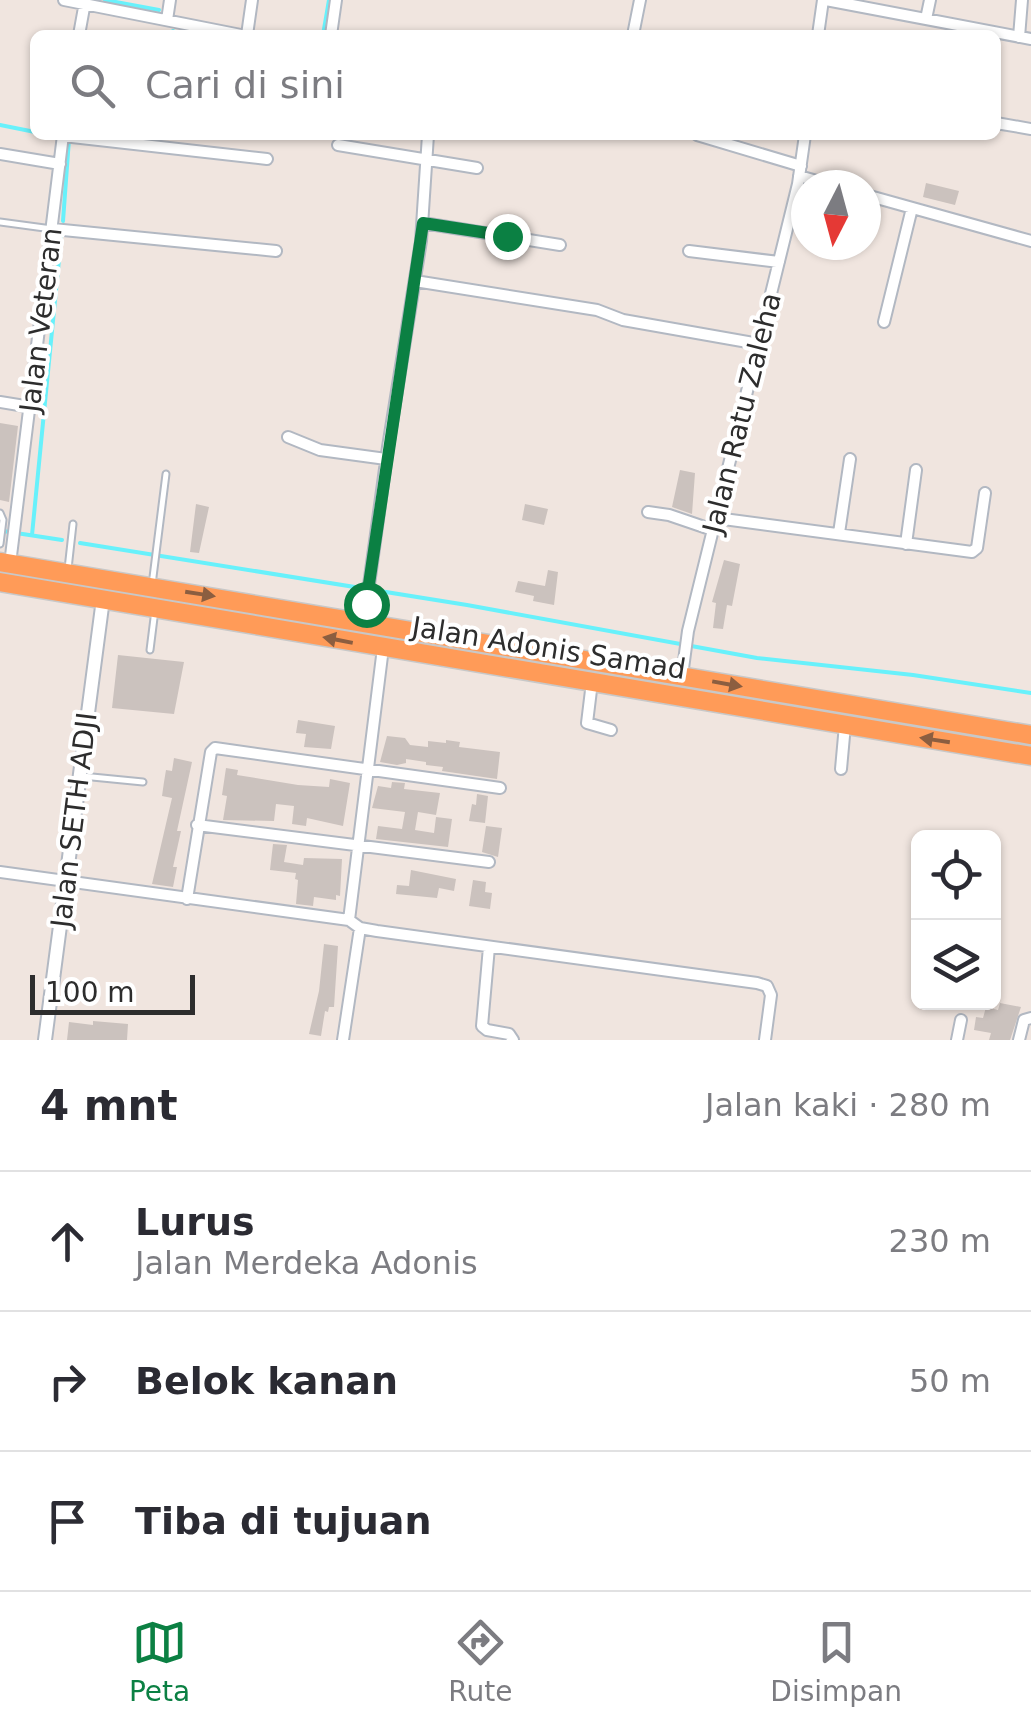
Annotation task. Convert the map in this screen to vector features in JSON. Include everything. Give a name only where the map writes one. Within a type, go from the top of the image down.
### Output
[{"type":"highway","points":[[5,563],[274,607],[365,612],[683,667],[1031,735]]},
{"type":"highway","name":"Jalan Adonis Samad","points":[[0,582],[1031,756]]},
{"type":"highway","points":[[271,628],[274,607]]},
{"type":"street","points":[[64,0],[218,30]]},
{"type":"street","points":[[167,20],[170,0]]},
{"type":"street","points":[[245,30],[252,0]]},
{"type":"street","points":[[332,30],[336,0]]},
{"type":"street","points":[[634,30],[640,0]]},
{"type":"street","points":[[819,30],[824,0],[985,30]]},
{"type":"street","points":[[926,18],[930,0]]},
{"type":"street","points":[[1022,0],[1025,38]]},
{"type":"street","points":[[80,30],[85,2]]},
{"type":"street","points":[[1001,124],[1031,128]]},
{"type":"street","name":"Jalan Veteran","points":[[5,563],[14,539],[63,140]]},
{"type":"street","points":[[98,140],[266,159]]},
{"type":"street","points":[[365,612],[423,223],[428,140]]},
{"type":"street","points":[[711,140],[798,170]]},
{"type":"street","name":"Jalan Ratu Zaleha","points":[[801,170],[804,140]]},
{"type":"street","points":[[338,145],[477,168]]},
{"type":"street","points":[[0,154],[60,164]]},
{"type":"street","points":[[881,199],[1031,240]]},
{"type":"street","points":[[884,322],[912,208]]},
{"type":"street","name":"Jalan Ratu Zaleha","points":[[683,667],[688,632],[791,212]]},
{"type":"street","points":[[423,223],[560,245]]},
{"type":"street","points":[[53,229],[276,251]]},
{"type":"street","points":[[689,252],[779,262]]},
{"type":"street","points":[[415,281],[597,310],[624,320],[759,344]]},
{"type":"street","points":[[0,402],[31,407]]},
{"type":"street","points":[[288,436],[320,450],[386,458]]},
{"type":"street","points":[[838,533],[850,460]]},
{"type":"street","points":[[906,544],[916,470]]},
{"type":"street","points":[[648,512],[715,524],[838,533],[972,552],[979,540],[985,493]]},
{"type":"street","name":"Jalan SETH ADJI","points":[[44,1040],[102,599]]},
{"type":"street","points":[[349,920],[383,648]]},
{"type":"street","points":[[592,682],[587,723],[610,730]]},
{"type":"street","points":[[840,769],[845,725]]},
{"type":"street","points":[[187,899],[197,825],[215,748],[500,788]]},
{"type":"street","points":[[197,825],[489,862]]},
{"type":"street","points":[[0,872],[349,920],[360,928],[767,986],[771,996],[766,1040]]},
{"type":"street","points":[[343,1040],[360,928]]},
{"type":"street","points":[[488,947],[482,1026],[509,1034],[513,1040]]},
{"type":"street","points":[[1019,1040],[1024,1020],[1031,1018]]},
{"type":"street","points":[[957,1040],[961,1020]]},
{"type":"lane","points":[[0,222],[53,229]]},
{"type":"lane","points":[[152,586],[166,474]]},
{"type":"lane","points":[[0,542],[2,517]]},
{"type":"lane","points":[[68,572],[73,524]]},
{"type":"lane","points":[[150,650],[156,607]]},
{"type":"lane","points":[[79,776],[143,782]]},
{"type":"building","points":[[926,183],[959,191],[955,205],[923,197]]},
{"type":"building","points":[[0,423],[18,426],[9,502],[0,500]]},
{"type":"building","points":[[680,470],[695,473],[692,514],[672,507]]},
{"type":"building","points":[[196,504],[209,507],[199,553],[190,552]]},
{"type":"building","points":[[525,504],[548,509],[544,525],[522,520]]},
{"type":"building","points":[[724,560],[740,564],[723,629],[713,628],[716,603],[712,602]]},
{"type":"building","points":[[548,570],[558,572],[554,605],[515,592],[518,581],[545,586]]},
{"type":"building","points":[[118,655],[184,662],[174,714],[112,708]]},
{"type":"building","points":[[298,720],[335,726],[331,749],[304,747],[306,734],[296,733]]},
{"type":"building","points":[[387,736],[405,738],[410,745],[428,747],[428,741],[446,740],[460,742],[459,747],[500,752],[497,779],[442,771],[443,767],[406,759],[406,763],[397,765],[380,762]]},
{"type":"building","points":[[174,758],[192,762],[177,831],[181,831],[173,887],[152,884],[172,798],[162,796],[166,770],[172,771]]},
{"type":"building","points":[[226,768],[238,770],[237,775],[298,785],[329,787],[330,779],[350,783],[343,826],[307,818],[306,826],[292,824],[294,806],[276,804],[274,821],[223,820]]},
{"type":"building","points":[[392,782],[405,783],[404,789],[440,793],[436,815],[418,812],[415,830],[434,833],[436,817],[452,819],[448,847],[376,839],[378,826],[402,829],[405,812],[372,808],[378,786],[391,788]]},
{"type":"building","points":[[477,794],[488,796],[485,823],[469,821]]},
{"type":"building","points":[[486,826],[502,828],[498,857],[482,852]]},
{"type":"building","points":[[273,844],[287,845],[284,862],[303,865],[304,858],[342,859],[340,896],[336,895],[336,900],[314,897],[313,906],[296,904],[296,873],[270,870]]},
{"type":"building","points":[[411,870],[456,879],[454,891],[439,888],[437,898],[396,894],[397,885],[409,886]]},
{"type":"building","points":[[473,880],[486,882],[485,892],[492,893],[490,909],[469,906]]},
{"type":"building","points":[[324,944],[338,946],[334,1007],[325,1011],[321,1036],[309,1034]]},
{"type":"building","points":[[1001,1003],[1021,1007],[1010,1040],[989,1040],[991,1033],[974,1030],[976,1017],[983,1018],[985,1010],[1001,1010]]},
{"type":"building","points":[[93,1021],[128,1024],[127,1040],[67,1040],[69,1022],[93,1025]]},
{"type":"waterway","points":[[105,0],[159,10]]},
{"type":"waterway","points":[[324,30],[329,0]]},
{"type":"waterway","points":[[0,125],[30,131]]},
{"type":"waterway","points":[[63,221],[69,140]]},
{"type":"waterway","points":[[32,535],[61,239]]},
{"type":"waterway","points":[[3,531],[62,540]]},
{"type":"waterway","points":[[80,543],[467,605],[757,658],[1031,693]]},
{"type":"route","points":[[366,604],[423,223],[507,236]]}]
